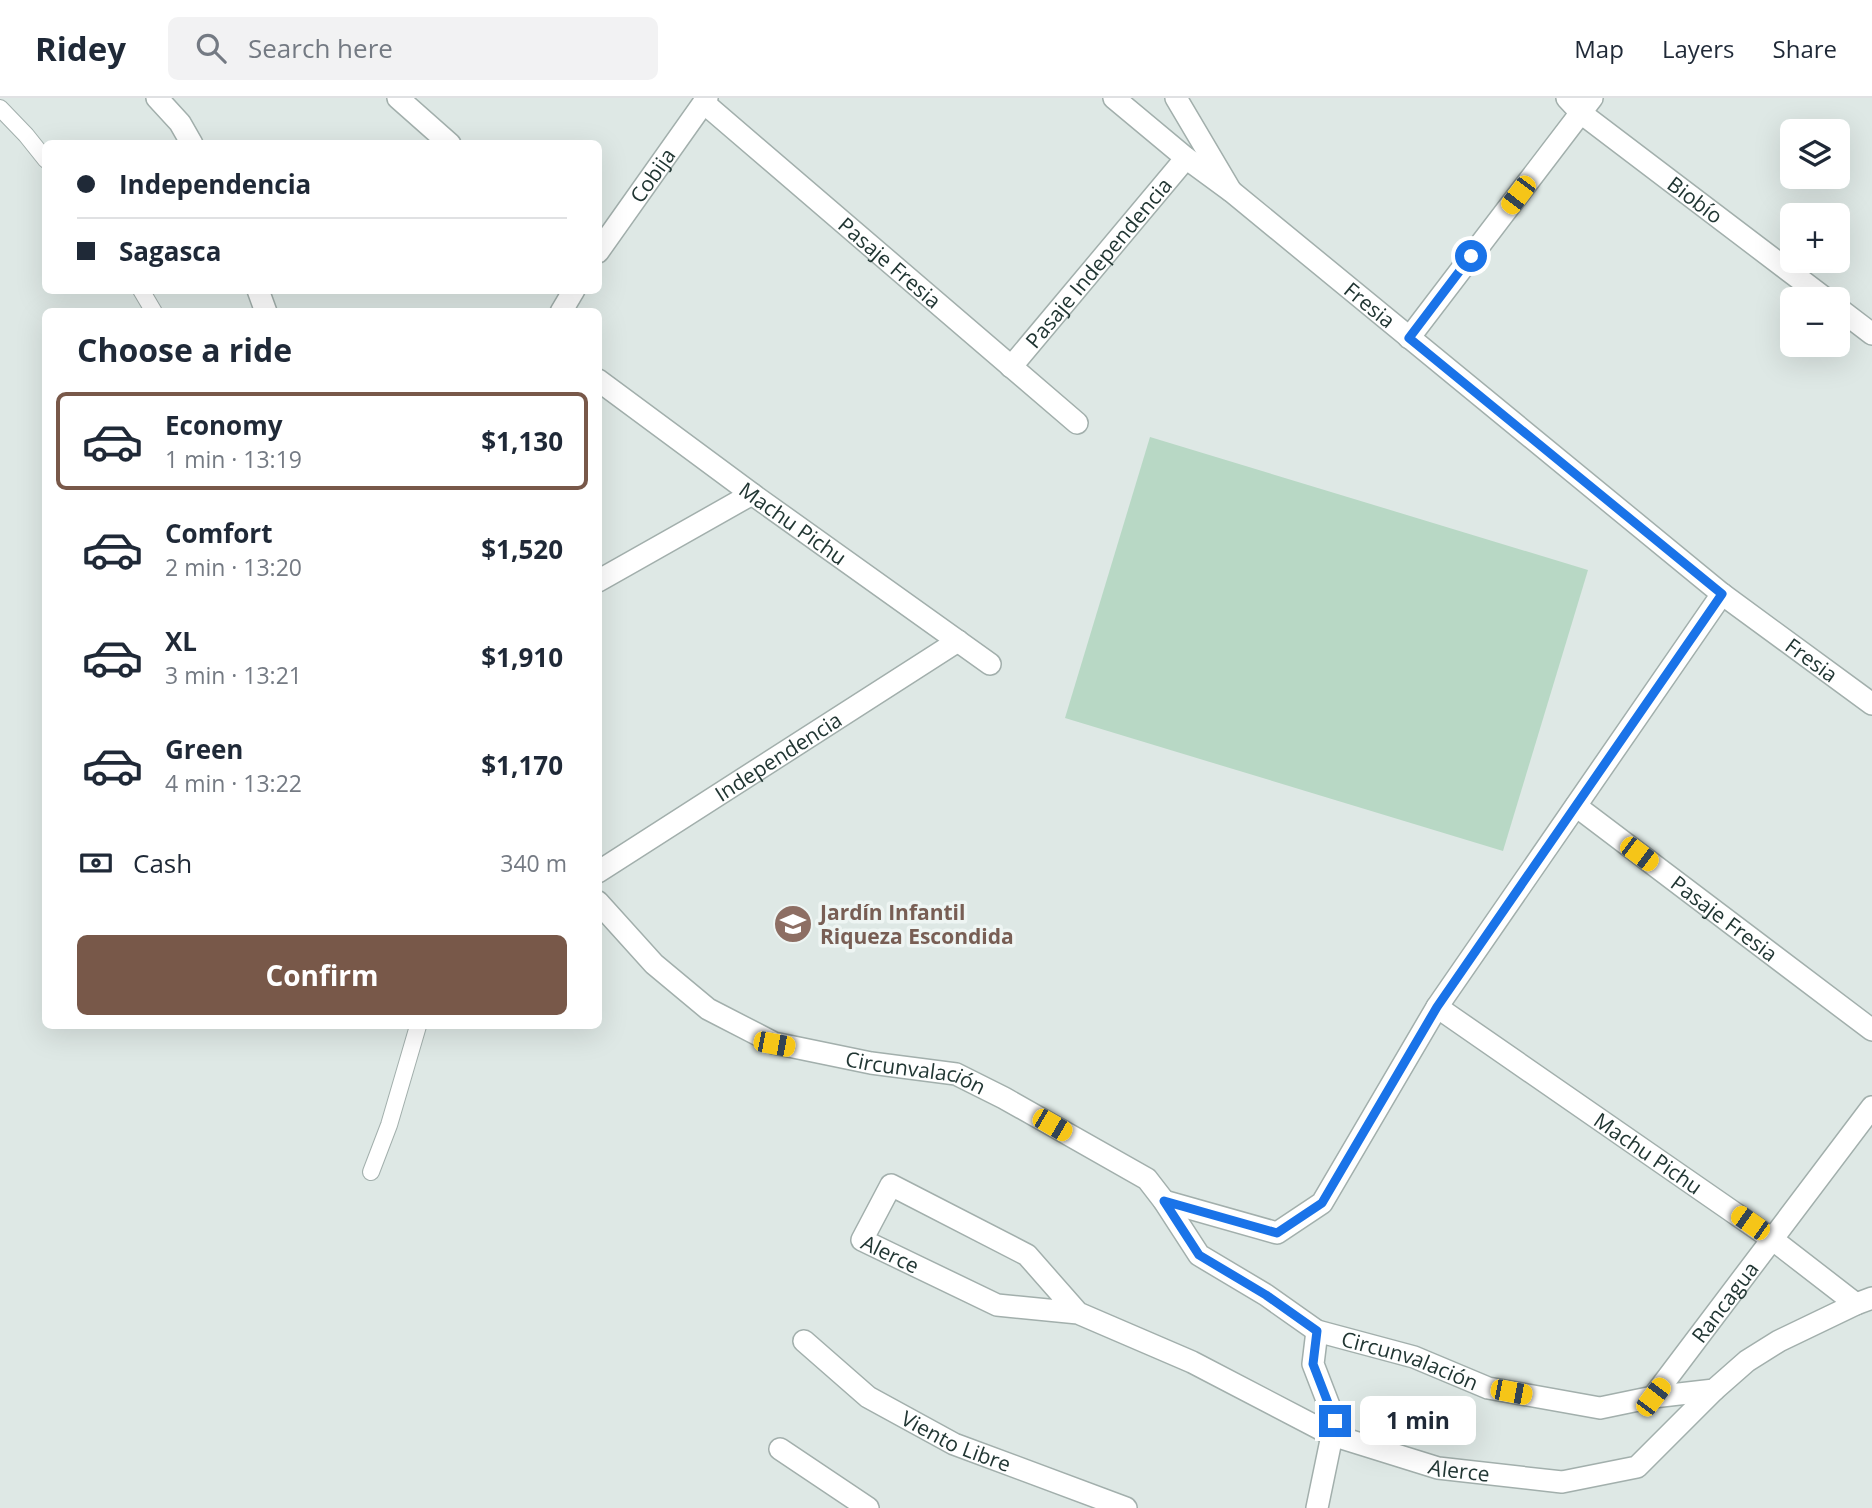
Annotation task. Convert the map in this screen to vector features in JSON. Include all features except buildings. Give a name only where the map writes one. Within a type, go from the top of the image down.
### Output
[{"type":"street","points":[[157,98],[180,123],[190,140]]},
{"type":"street","points":[[398,98],[445,140]]},
{"type":"street","name":"Fresia","points":[[1114,98],[1722,594],[1872,704]]},
{"type":"street","name":"Fresia","points":[[1176,98],[1231,191]]},
{"type":"street","name":"Cobija","points":[[602,246],[705,101]]},
{"type":"street","name":"Pasaje Fresia","points":[[705,101],[1077,423]]},
{"type":"street","points":[[1409,338],[1580,103]]},
{"type":"street","name":"Biobío","points":[[1580,103],[1811,287]]},
{"type":"street","name":"Pasaje Independencia","points":[[1011,367],[1186,158]]},
{"type":"street","points":[[1850,317],[1872,334]]},
{"type":"street","name":"Machu Pichu","points":[[602,383],[990,664]]},
{"type":"street","points":[[602,579],[752,494]]},
{"type":"street","points":[[1164,1201],[1277,1233],[1322,1203],[1437,1007],[1722,594]]},
{"type":"street","name":"Independencia","points":[[602,869],[958,641]]},
{"type":"street","name":"Pasaje Fresia","points":[[1576,806],[1872,1030]]},
{"type":"street","name":"Circunvalación","points":[[602,907],[653,964],[708,1009],[774,1044],[870,1063],[956,1074],[1147,1179],[1199,1255],[1266,1295],[1317,1331],[1414,1357],[1488,1388],[1600,1408],[1653,1397],[1714,1390]]},
{"type":"street","name":"Machu Pichu","points":[[1437,1007],[1864,1301]]},
{"type":"street","name":"Rancagua","points":[[1653,1397],[1872,1107]]},
{"type":"street","name":"Alerce","points":[[1078,1313],[1027,1255],[891,1185],[862,1240],[997,1305],[1078,1313],[1192,1362],[1332,1435],[1438,1468],[1562,1482],[1637,1467],[1714,1390]]},
{"type":"street","points":[[1714,1390],[1747,1361],[1779,1341],[1864,1301]]},
{"type":"street","points":[[1317,1331],[1313,1364],[1335,1421],[1317,1508]]},
{"type":"street","name":"Viento Libre","points":[[804,1341],[868,1397],[954,1444],[1126,1508]]},
{"type":"street","points":[[780,1449],[868,1508]]},
{"type":"lane","points":[[0,108],[42,155]]},
{"type":"lane","points":[[371,1172],[389,1125],[417,1029]]},
{"type":"green space","points":[[1150,437],[1588,570],[1503,851],[1065,718]]},
{"type":"place","name":"Jardín Infantil Riqueza Escondida","points":[[793,924]]},
{"type":"route","points":[[1335,1421],[1313,1364],[1317,1331],[1266,1295],[1199,1255],[1164,1201],[1277,1233],[1322,1203],[1437,1007],[1722,594],[1409,338],[1471,256]]}]
